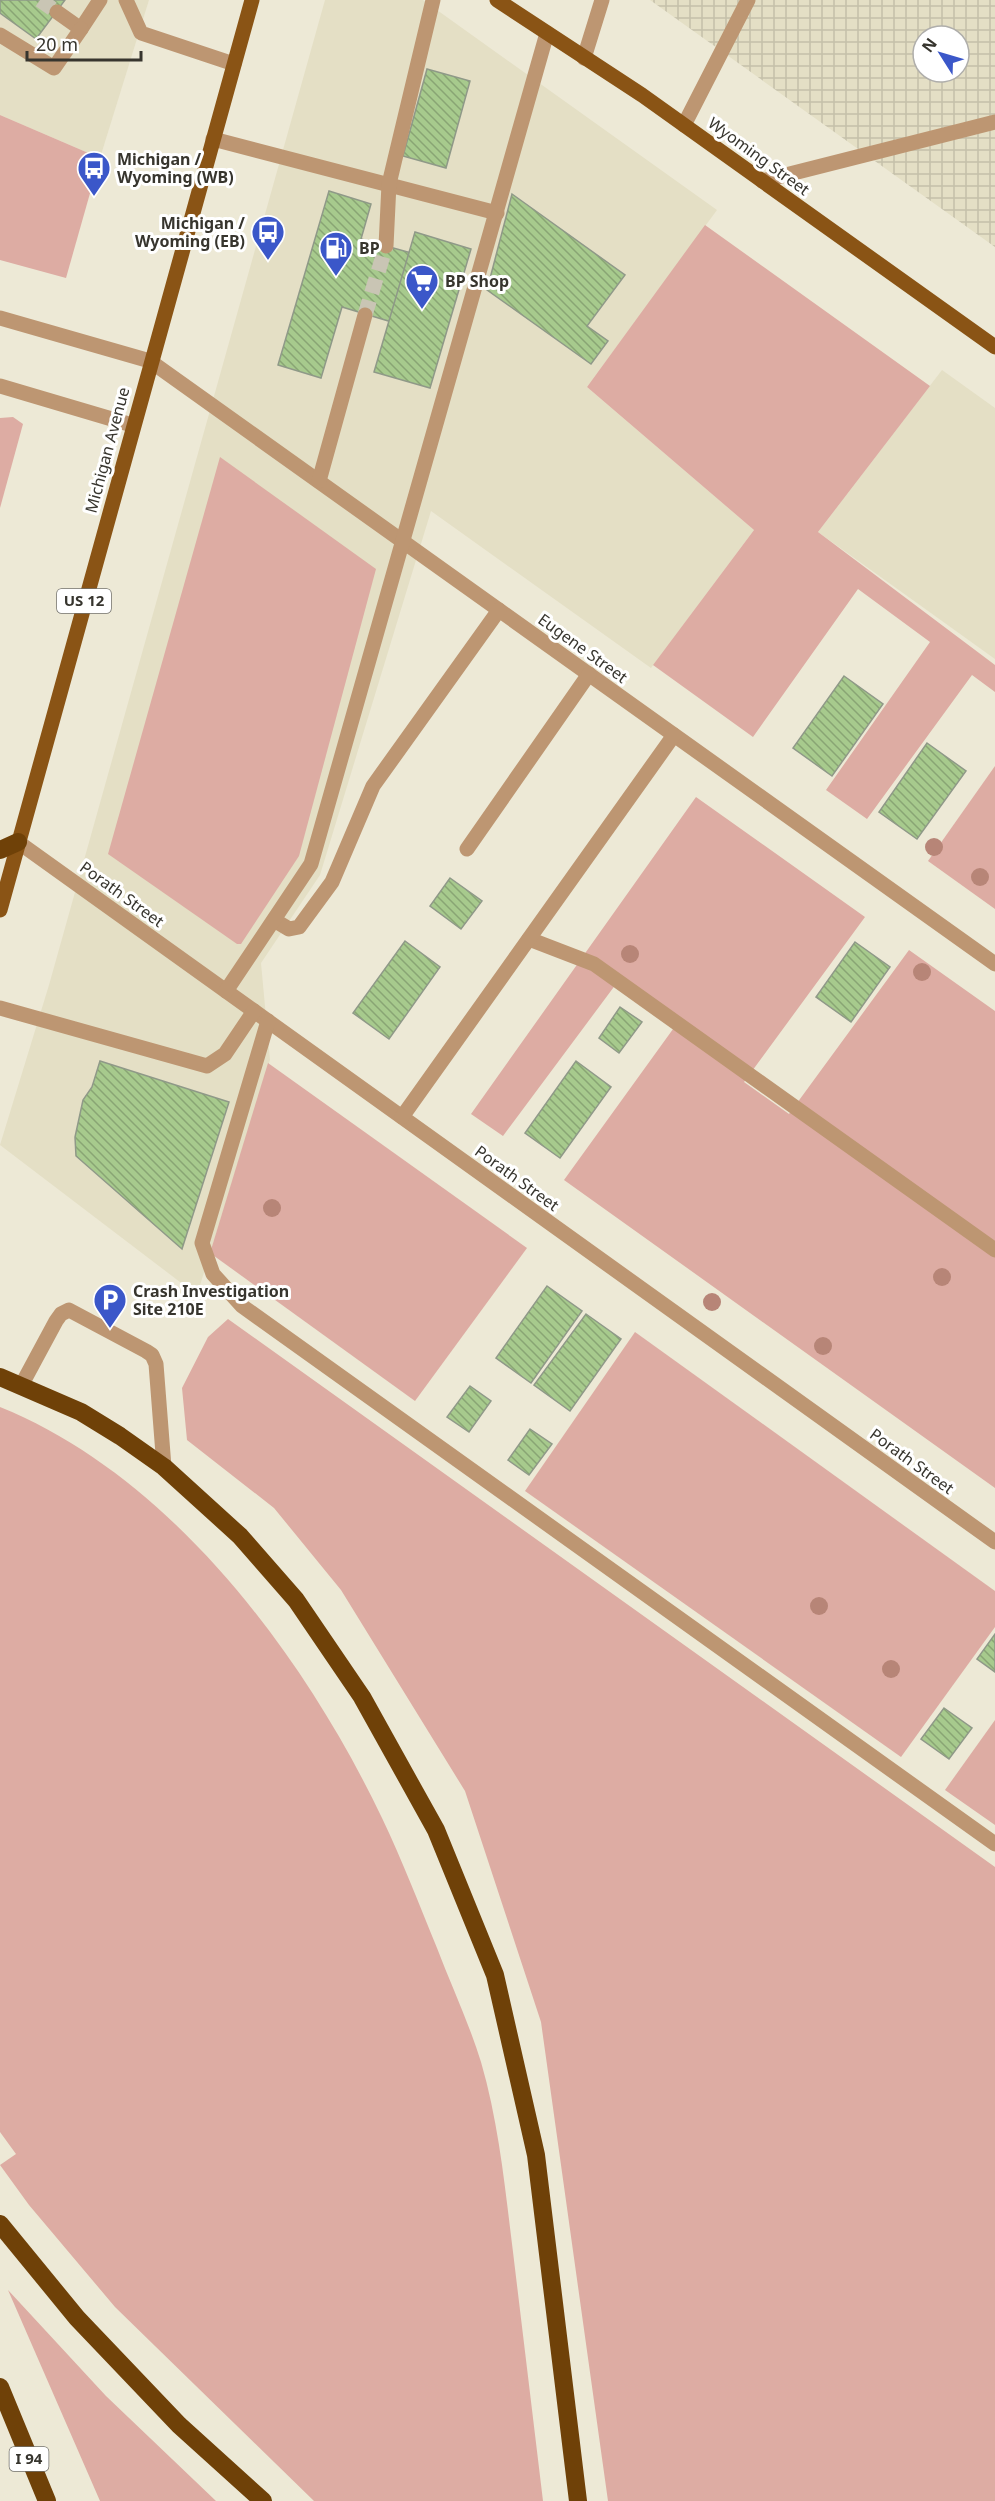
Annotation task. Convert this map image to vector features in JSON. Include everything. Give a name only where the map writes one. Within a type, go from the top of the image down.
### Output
[{"type":"highway","points":[[0,850],[18,842]]},
{"type":"highway","points":[[0,1377],[81,1412],[164,1467],[240,1536],[296,1600],[362,1697],[436,1830],[491,1965],[536,2156],[578,2501]]},
{"type":"highway","points":[[0,2224],[100,2342],[179,2425],[263,2501]]},
{"type":"highway","name":"I 94","points":[[0,2387],[47,2501]]},
{"type":"main road","name":"Michigan Avenue","points":[[0,910],[150,360],[252,0]]},
{"type":"main road","name":"Wyoming Street","points":[[498,0],[684,125],[995,347]]},
{"type":"street","points":[[0,35],[54,68],[100,0]]},
{"type":"street","points":[[126,0],[141,33],[234,64]]},
{"type":"street","points":[[386,246],[388,184],[433,0]]},
{"type":"street","points":[[584,58],[602,0]]},
{"type":"street","points":[[684,125],[748,0]]},
{"type":"street","points":[[57,12],[81,29]]},
{"type":"street","points":[[226,991],[311,864],[547,33]]},
{"type":"street","points":[[762,181],[995,122]]},
{"type":"street","points":[[213,139],[496,213]]},
{"type":"street","points":[[319,481],[329,437],[365,315]]},
{"type":"street","name":"Eugene Street","points":[[0,318],[150,360],[995,964]]},
{"type":"street","points":[[0,386],[132,425]]},
{"type":"street","points":[[274,920],[289,929],[299,927],[332,882],[374,786],[499,610]]},
{"type":"street","points":[[467,849],[589,674]]},
{"type":"street","points":[[402,1118],[674,735]]},
{"type":"street","name":"Porath Street","points":[[18,842],[995,1542]]},
{"type":"street","points":[[529,939],[594,964],[995,1250]]},
{"type":"street","points":[[0,1008],[207,1066],[225,1054],[254,1011]]},
{"type":"street","points":[[268,1021],[201,1243],[213,1274],[242,1306],[995,1844]]},
{"type":"street","points":[[21,1386],[56,1321],[61,1314],[69,1311],[76,1312],[146,1351],[156,1364],[164,1467]]},
{"type":"shaded area","points":[[0,0],[149,0],[100,158],[0,115]]},
{"type":"shaded area","points":[[325,0],[423,0],[717,210],[587,387],[754,530],[651,668],[431,511],[320,875],[261,963],[270,1060],[197,1295],[0,1145],[49,985]]},
{"type":"shaded area","points":[[650,0],[995,0],[995,247]]},
{"type":"shaded area","points":[[0,115],[100,158],[66,278],[0,260]]},
{"type":"shaded area","points":[[705,225],[930,386],[818,532],[995,665],[995,692],[972,675],[867,819],[826,790],[930,642],[858,589],[753,737],[653,665],[754,530],[587,387]]},
{"type":"shaded area","points":[[942,370],[995,408],[995,659],[818,532]]},
{"type":"shaded area","points":[[13,417],[23,424],[0,508],[0,418]]},
{"type":"shaded area","points":[[220,457],[376,569],[299,856],[241,944],[237,944],[108,854]]},
{"type":"shaded area","points":[[995,766],[995,909],[928,861]]},
{"type":"shaded area","points":[[696,797],[865,917],[744,1082],[789,1114],[909,950],[995,1011],[995,1488],[564,1180],[681,1018],[622,976],[503,1136],[471,1114]]},
{"type":"shaded area","points":[[268,1063],[527,1248],[415,1401],[210,1253]]},
{"type":"shaded area","points":[[228,1319],[995,1867],[995,2501],[608,2501],[541,2022],[465,1791],[341,1590],[274,1508],[187,1440],[182,1388],[208,1337]]},
{"type":"shaded area","points":[[635,1332],[995,1591],[995,1627],[901,1757],[525,1491]]},
{"type":"shaded area","points":[[0,1407],[62,1438],[121,1477],[175,1524],[226,1577],[272,1635],[313,1695],[350,1756],[382,1818],[465,2019],[487,2085],[504,2180],[543,2501],[314,2501],[115,2307],[29,2205],[0,2165],[16,2154],[0,2132]]},
{"type":"shaded area","points":[[995,1720],[995,1825],[945,1790]]},
{"type":"shaded area","points":[[8,2290],[106,2396],[216,2501],[100,2501]]},
{"type":"building","points":[[0,0],[65,0],[36,39],[0,13]]},
{"type":"building","points":[[427,69],[470,81],[446,168],[403,156]]},
{"type":"building","points":[[329,191],[371,204],[361,239],[415,254],[395,323],[342,307],[321,378],[278,365]]},
{"type":"building","points":[[512,194],[625,275],[587,326],[608,341],[591,364],[487,290]]},
{"type":"building","name":"BP Shop","points":[[415,232],[471,249],[430,388],[374,372]]},
{"type":"building","points":[[844,676],[883,704],[832,776],[793,748]]},
{"type":"building","points":[[927,743],[966,771],[917,839],[879,812]]},
{"type":"building","points":[[450,878],[482,901],[461,929],[430,906]]},
{"type":"building","points":[[405,941],[440,967],[389,1039],[353,1013]]},
{"type":"building","points":[[855,942],[890,967],[851,1022],[816,997]]},
{"type":"building","points":[[620,1007],[642,1022],[619,1053],[599,1038]]},
{"type":"building","points":[[100,1061],[229,1102],[182,1249],[76,1156],[75,1137],[83,1100],[92,1087]]},
{"type":"building","points":[[576,1061],[611,1087],[560,1158],[525,1133]]},
{"type":"building","points":[[547,1286],[582,1311],[531,1383],[496,1358]]},
{"type":"building","points":[[586,1314],[621,1339],[570,1411],[534,1385]]},
{"type":"building","points":[[470,1386],[491,1401],[469,1432],[447,1417]]},
{"type":"building","points":[[530,1429],[552,1444],[529,1475],[508,1460]]},
{"type":"building","points":[[995,1634],[995,1672],[977,1659]]},
{"type":"building","points":[[944,1708],[972,1728],[949,1759],[921,1739]]},
{"type":"tunnel","points":[[40,0],[57,12]]},
{"type":"tunnel","points":[[365,315],[386,246]]},
{"type":"place","name":"Michigan / Wyoming (WB)","points":[[94,197]]},
{"type":"place","name":"Michigan / Wyoming (EB)","points":[[268,261]]},
{"type":"place","name":"BP","points":[[336,277]]},
{"type":"place","name":"BP Shop","points":[[422,310]]},
{"type":"place","name":"Crash Investigation Site 210E","points":[[110,1329]]}]
